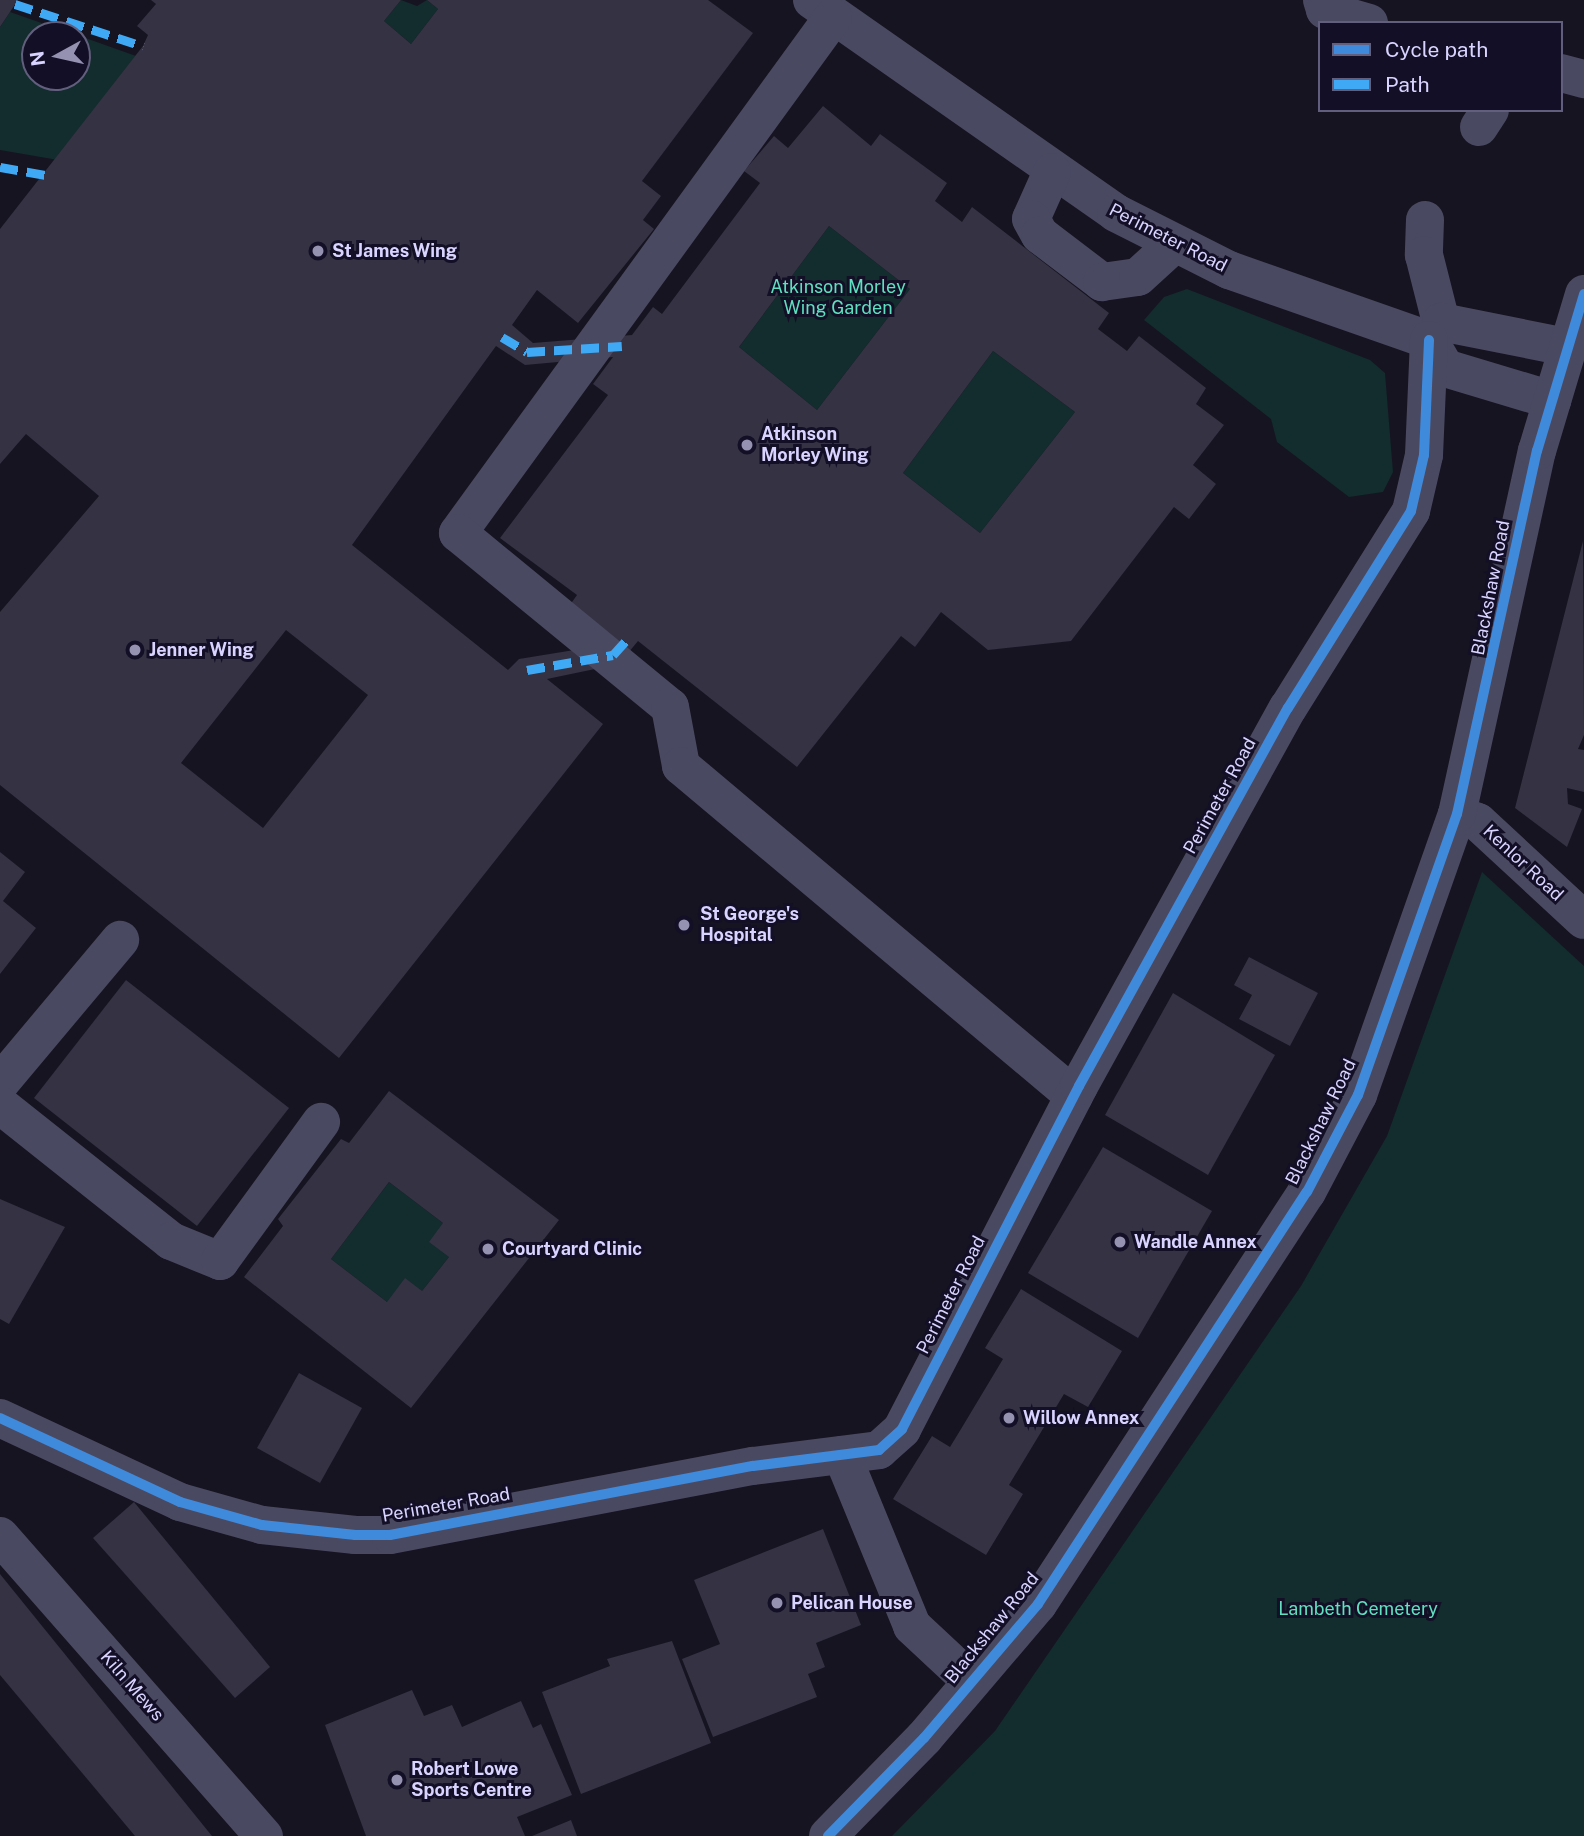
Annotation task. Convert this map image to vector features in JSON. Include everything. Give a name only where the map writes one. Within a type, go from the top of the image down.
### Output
[{"type":"street","points":[[1322,0],[1325,10],[1362,21]]},
{"type":"street","points":[[838,11],[458,533],[670,707],[681,766],[1073,1096]]},
{"type":"street","name":"Perimeter Road","points":[[0,1418],[180,1502],[262,1525],[355,1535],[390,1535],[753,1466],[879,1450],[902,1429],[1073,1096],[1288,708],[1410,511],[1424,456],[1435,331],[1229,270],[1174,244],[1052,172],[838,11]]},
{"type":"street","points":[[1563,74],[1584,79]]},
{"type":"street","points":[[1052,172],[1031,219],[1040,235],[1102,282],[1138,277],[1174,244]]},
{"type":"street","points":[[1425,220],[1424,255],[1435,331],[1445,368],[1552,400]]},
{"type":"street","name":"Blackshaw Road","points":[[828,1836],[1038,1604],[1307,1192],[1358,1095],[1457,814],[1552,400],[1566,346],[1584,294]]},
{"type":"street","points":[[1435,331],[1566,346]]},
{"type":"street","name":"Kenlor Road","points":[[1457,814],[1478,822],[1584,920]]},
{"type":"street","points":[[0,1083],[120,940]]},
{"type":"street","points":[[0,1105],[172,1241],[220,1261],[321,1122]]},
{"type":"street","points":[[842,1455],[912,1626],[971,1681]]},
{"type":"street","name":"Kiln Mews","points":[[0,1536],[264,1836]]},
{"type":"green space","points":[[401,0],[417,6],[427,0],[438,9],[411,44],[384,21]]},
{"type":"green space","points":[[10,12],[36,21],[21,21],[21,91],[91,91],[91,40],[136,56],[58,160],[0,150],[0,27]]},
{"type":"green space","name":"Atkinson Morley Wing Garden","points":[[829,226],[910,289],[817,410],[739,347]]},
{"type":"green space","points":[[1187,289],[1370,360],[1385,373],[1393,472],[1383,492],[1349,497],[1277,442],[1271,419],[1144,320],[1164,297]]},
{"type":"green space","points":[[993,351],[1075,412],[980,533],[903,473]]},
{"type":"green space","name":"Lambeth Cemetery","points":[[1482,872],[1584,966],[1584,1836],[892,1836],[995,1731],[1301,1286],[1387,1136]]},
{"type":"green space","points":[[389,1182],[443,1223],[449,1257],[422,1291],[387,1302],[331,1259]]},
{"type":"building","points":[[0,0],[18,0],[0,27]]},
{"type":"building","points":[[151,0],[401,0],[384,21],[411,44],[438,9],[427,0],[708,0],[753,33],[642,181],[661,196],[643,220],[654,229],[578,323],[537,290],[512,325],[533,343],[632,335],[653,307],[662,314],[760,183],[744,171],[774,136],[788,148],[823,106],[871,146],[880,134],[947,183],[935,201],[962,222],[972,207],[1109,313],[1098,329],[1127,351],[1139,336],[1206,388],[1196,404],[1224,425],[1193,465],[1216,484],[1189,519],[1174,507],[1071,641],[988,650],[941,612],[915,647],[901,636],[797,767],[638,641],[619,664],[547,679],[603,724],[339,1058],[0,785],[0,612],[99,496],[26,434],[0,464],[0,229],[143,46],[148,35],[137,26],[156,4]],"holes":[[[829,226],[910,289],[817,410],[739,347]],[[496,346],[525,365],[613,357],[593,384],[608,395],[500,538],[577,595],[562,616],[605,645],[519,659],[508,670],[352,545]],[[993,351],[1075,412],[980,533],[903,473]],[[286,630],[368,695],[263,828],[181,763]]]},
{"type":"building","points":[[1583,541],[1584,735],[1578,749],[1584,750],[1584,792],[1567,788],[1568,804],[1582,809],[1567,847],[1515,808]]},
{"type":"building","points":[[0,852],[25,872],[3,901],[36,928],[0,974]]},
{"type":"building","points":[[1249,957],[1318,993],[1290,1046],[1239,1019],[1252,995],[1234,985]]},
{"type":"building","points":[[126,980],[289,1108],[197,1226],[34,1098]]},
{"type":"building","points":[[1173,993],[1275,1055],[1208,1175],[1105,1115]]},
{"type":"building","name":"Courtyard Clinic","points":[[389,1091],[559,1220],[411,1408],[244,1277],[283,1226],[278,1219],[341,1139],[349,1143]],"holes":[[[389,1182],[443,1223],[429,1242],[449,1257],[422,1291],[405,1278],[387,1302],[331,1259]]]},
{"type":"building","name":"Wandle Annex","points":[[1103,1147],[1212,1211],[1138,1338],[1028,1273]]},
{"type":"building","points":[[0,1199],[65,1227],[9,1324],[0,1319]]},
{"type":"building","name":"Willow Annex","points":[[1021,1289],[1122,1351],[1088,1407],[1064,1394],[1009,1485],[1023,1494],[986,1555],[893,1499],[932,1436],[950,1447],[961,1429],[1003,1359],[985,1348]]},
{"type":"building","points":[[299,1373],[362,1408],[320,1483],[257,1448]]},
{"type":"building","points":[[134,1502],[270,1667],[235,1698],[93,1538]]},
{"type":"building","name":"Pelican House","points":[[823,1529],[861,1625],[816,1643],[825,1667],[808,1674],[817,1697],[713,1737],[682,1659],[720,1644],[694,1580]]},
{"type":"building","points":[[0,1574],[212,1836],[135,1836],[0,1675]]},
{"type":"building","points":[[672,1641],[711,1743],[581,1794],[542,1692],[610,1666],[607,1659]]},
{"type":"building","points":[[412,1690],[424,1716],[452,1705],[462,1727],[521,1701],[533,1728],[541,1724],[572,1795],[517,1817],[525,1836],[366,1836],[325,1725]]},
{"type":"building","points":[[571,1820],[577,1836],[532,1836]]},
{"type":"marked path","points":[[15,4],[143,46]]},
{"type":"marked path","points":[[0,167],[46,175]]},
{"type":"marked path","points":[[502,337],[527,352],[622,346]]},
{"type":"marked path","points":[[527,670],[613,655],[630,636]]},
{"type":"cycle path","points":[[828,1836],[924,1738],[1038,1604],[1307,1192],[1358,1095],[1457,814],[1537,451],[1584,294]]},
{"type":"cycle path","points":[[0,1418],[180,1502],[262,1525],[355,1535],[390,1535],[753,1466],[879,1450],[902,1429],[1079,1086],[1288,708],[1411,511],[1424,455],[1429,340]]},
{"type":"place","name":"St James Wing","points":[[318,251]]},
{"type":"place","name":"Atkinson Morley Wing","points":[[747,445]]},
{"type":"place","name":"Jenner Wing","points":[[135,650]]},
{"type":"place","name":"St George's Hospital","points":[[684,925]]},
{"type":"place","name":"Wandle Annex","points":[[1120,1242]]},
{"type":"place","name":"Courtyard Clinic","points":[[488,1249]]},
{"type":"place","name":"Willow Annex","points":[[1009,1418]]},
{"type":"place","name":"Pelican House","points":[[777,1603]]},
{"type":"place","name":"Robert Lowe Sports Centre","points":[[397,1780]]}]
